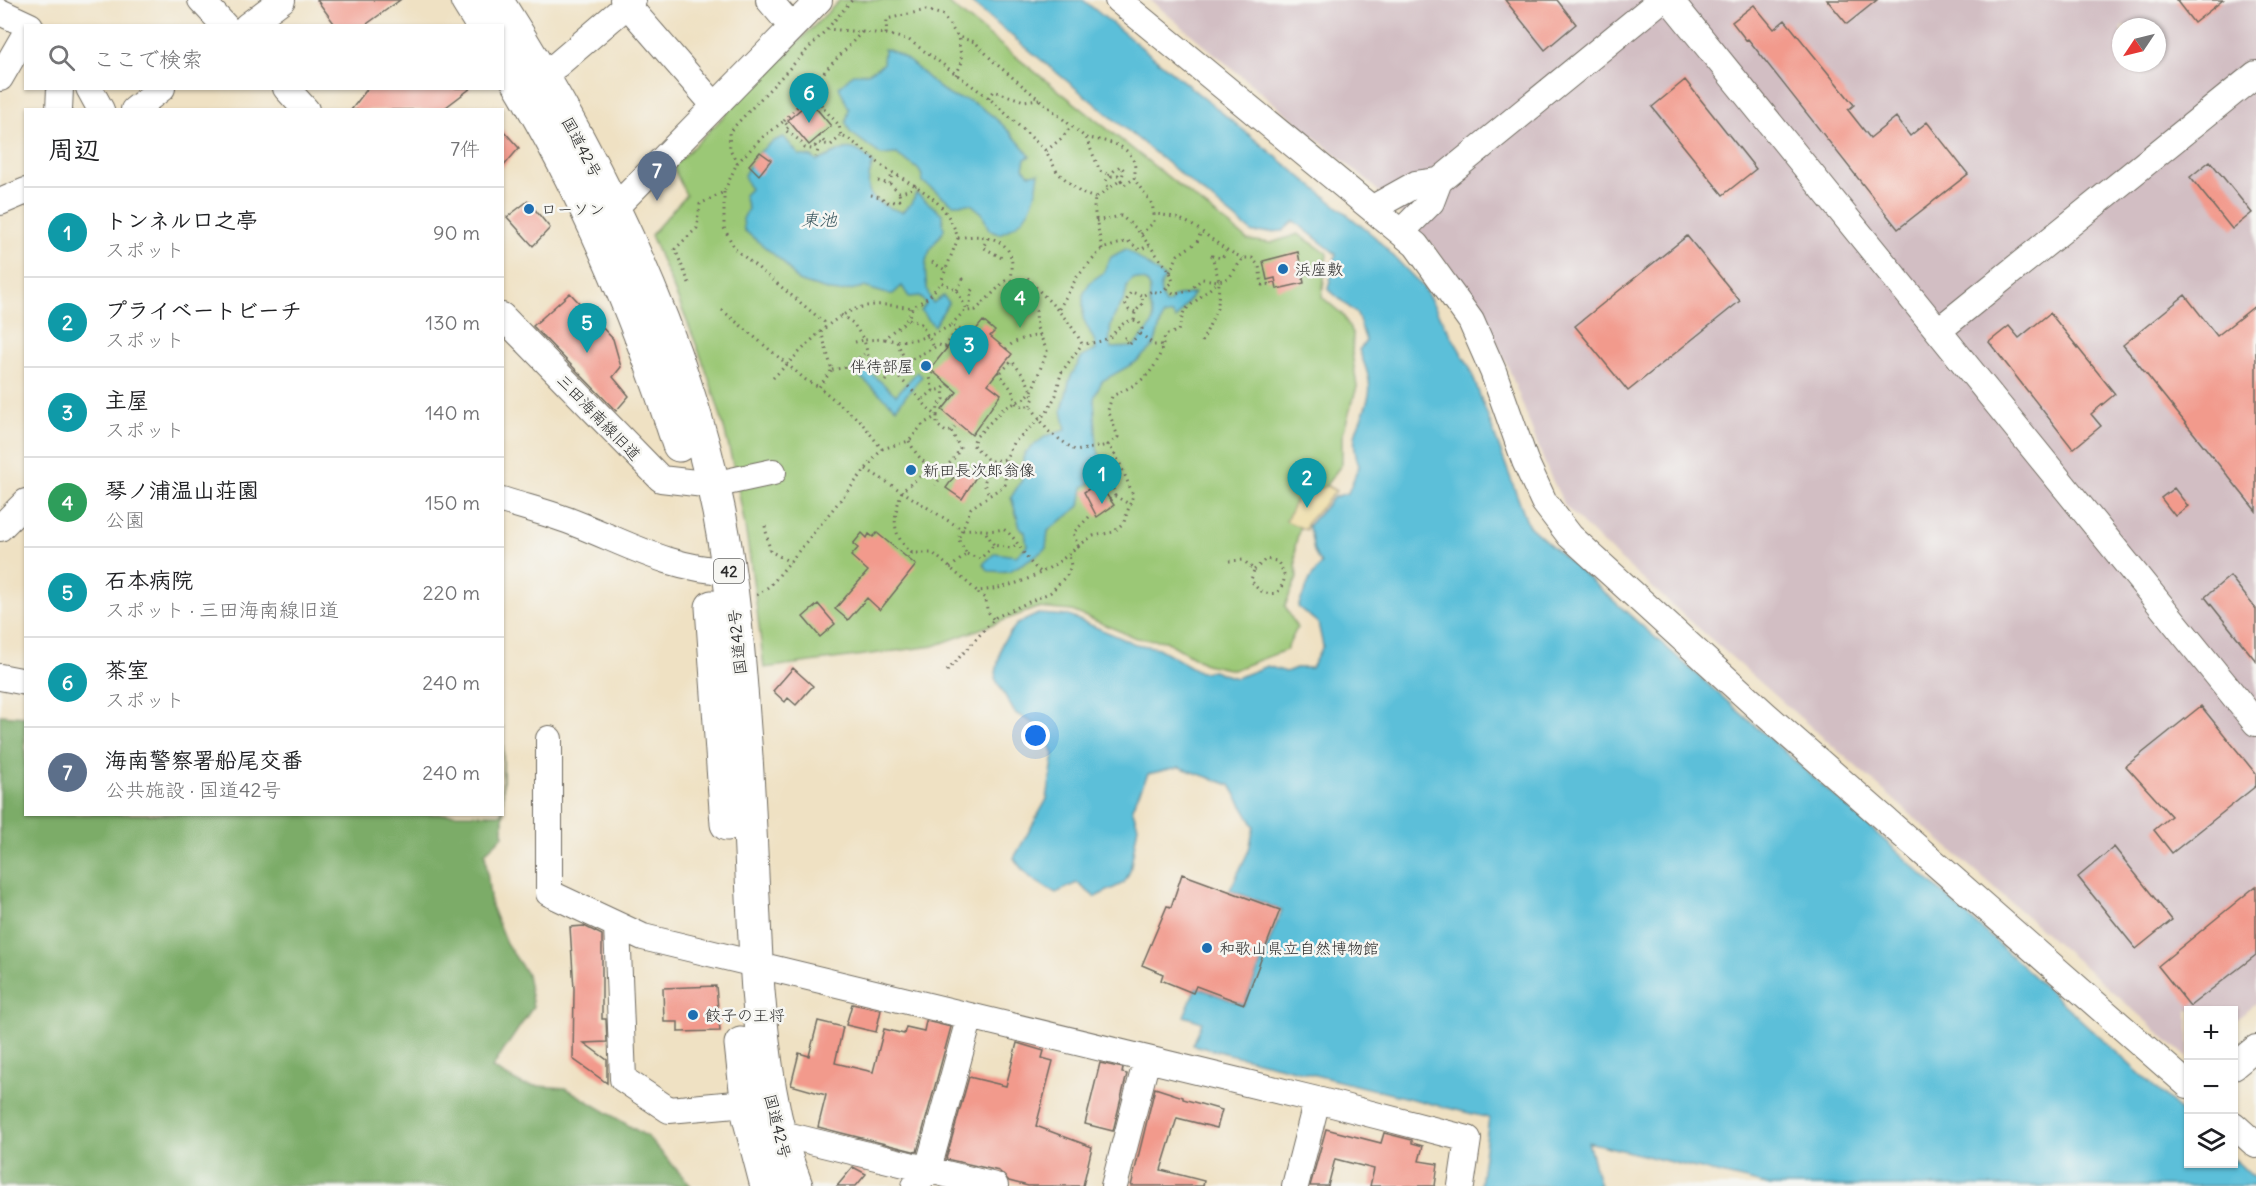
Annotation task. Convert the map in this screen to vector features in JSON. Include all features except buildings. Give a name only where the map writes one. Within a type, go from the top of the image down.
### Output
[{"type":"highway","points":[[467,0],[482,24]]},
{"type":"highway","name":"国道42号","points":[[496,0],[532,81],[672,349],[719,571],[746,962],[778,1133],[796,1186]]},
{"type":"highway","name":"国道42号","points":[[504,58],[532,81]]},
{"type":"highway","name":"国道42号","points":[[719,571],[733,605],[745,734],[747,1103],[767,1186]]},
{"type":"street","points":[[201,0],[223,24]]},
{"type":"street","points":[[250,24],[282,0]]},
{"type":"street","points":[[769,0],[792,27]]},
{"type":"street","points":[[604,218],[819,0]]},
{"type":"street","points":[[1118,0],[1416,245],[1471,321],[1544,502],[1570,536],[1765,714],[2184,1081]]},
{"type":"street","points":[[1401,232],[1431,202],[1439,181],[1661,0]]},
{"type":"street","points":[[1670,0],[2256,723]]},
{"type":"street","points":[[532,81],[628,2],[715,106]]},
{"type":"street","points":[[0,12],[28,24]]},
{"type":"street","points":[[0,78],[24,36]]},
{"type":"street","points":[[1939,330],[2256,74]]},
{"type":"street","points":[[59,108],[60,90]]},
{"type":"street","points":[[90,90],[100,108]]},
{"type":"street","points":[[137,108],[159,90]]},
{"type":"street","points":[[288,90],[304,108]]},
{"type":"street","points":[[1373,208],[1416,184],[1439,181]]},
{"type":"street","points":[[0,202],[24,192]]},
{"type":"street","name":"三田海南線旧道","points":[[504,318],[661,479],[701,484],[773,472]]},
{"type":"street","points":[[504,501],[574,522],[679,566],[719,571]]},
{"type":"street","points":[[0,528],[24,504]]},
{"type":"street","points":[[0,677],[24,682]]},
{"type":"street","points":[[549,739],[549,893],[644,937],[1317,1100],[1468,1139],[1461,1186]]},
{"type":"street","points":[[617,925],[623,1079],[669,1110],[747,1103]]},
{"type":"street","points":[[922,1178],[970,1016]]},
{"type":"street","points":[[2238,1063],[2256,1048]]},
{"type":"street","points":[[1114,1186],[1147,1059]]},
{"type":"street","points":[[1295,1186],[1317,1100]]},
{"type":"street","points":[[2238,1129],[2256,1145]]},
{"type":"street","points":[[778,1133],[922,1178],[995,1186]]},
{"type":"path","points":[[737,163],[730,149],[729,132],[852,0]]},
{"type":"path","points":[[886,34],[887,19],[926,10],[943,15],[958,36],[962,62],[956,75]]},
{"type":"path","points":[[827,29],[886,34],[909,40],[989,98],[1046,151],[1057,172],[1081,193],[1095,198]]},
{"type":"path","points":[[825,328],[824,322],[735,249],[724,228],[724,192],[737,163],[762,137],[784,121],[816,86],[825,71],[862,32]]},
{"type":"path","points":[[958,36],[975,42],[995,63],[1086,138],[1100,171],[1112,176],[1119,175],[1124,185],[1134,179]]},
{"type":"path","points":[[773,378],[821,331],[841,315],[867,304],[912,308],[924,301],[941,282],[958,238],[947,212],[916,185],[892,172],[841,136],[839,125],[822,107],[816,86]]},
{"type":"path","points":[[989,98],[994,91],[1024,101],[1039,99]]},
{"type":"path","points":[[784,121],[789,127],[785,130],[799,140],[805,148],[831,145],[841,136]]},
{"type":"path","points":[[1046,151],[1071,126]]},
{"type":"path","points":[[819,136],[826,144]]},
{"type":"path","points":[[1086,138],[1113,141],[1129,153],[1136,169],[1134,179],[1152,204],[1154,214],[1154,222],[1141,234]]},
{"type":"path","points":[[815,146],[818,150],[816,157]]},
{"type":"path","points":[[1095,198],[1121,180],[1124,170],[1120,166],[1105,180],[1109,188]]},
{"type":"path","points":[[890,184],[892,172]]},
{"type":"path","points":[[871,195],[880,197],[889,203],[900,200],[899,192],[890,184],[878,181]]},
{"type":"path","points":[[899,192],[909,190],[916,185]]},
{"type":"path","points":[[689,283],[675,249],[697,228],[700,204],[724,192]]},
{"type":"path","points":[[1095,198],[1096,221],[1102,249]]},
{"type":"path","points":[[1154,214],[1189,221],[1226,251],[1243,258],[1252,258],[1259,266],[1262,285],[1273,284],[1271,279]]},
{"type":"path","points":[[1096,221],[1121,216],[1126,218],[1137,227],[1170,272],[1173,282],[1160,293],[1152,291],[1142,296],[1131,292],[1125,303],[1129,310],[1135,312]]},
{"type":"path","points":[[1170,272],[1178,255],[1197,242],[1202,231]]},
{"type":"path","points":[[958,238],[975,235],[996,240],[1010,251],[1014,261],[1011,279],[997,288],[976,310],[967,310]]},
{"type":"path","points":[[988,238],[983,247],[1002,258]]},
{"type":"path","points":[[1059,309],[1077,277],[1102,249],[1128,241],[1140,250],[1149,245]]},
{"type":"path","points":[[1202,342],[1218,306],[1219,281],[1212,256],[1222,258],[1226,251]]},
{"type":"path","points":[[1167,289],[1175,294],[1189,291],[1202,279],[1219,281],[1229,278],[1243,258]]},
{"type":"path","points":[[932,262],[945,270]]},
{"type":"path","points":[[957,290],[963,279],[960,275]]},
{"type":"path","points":[[1020,282],[1027,277],[1047,302],[1059,309],[1072,325],[1082,344]]},
{"type":"path","points":[[990,462],[973,444],[975,438],[1003,409],[1032,391],[1047,351],[1037,328],[1036,311],[1029,293],[1020,282],[1011,279]]},
{"type":"path","points":[[1030,405],[1047,431],[1076,451],[1108,445],[1118,437],[1108,410],[1112,396],[1139,384],[1160,361],[1165,335],[1178,330],[1184,311],[1219,281]]},
{"type":"path","points":[[941,282],[957,290],[967,310]]},
{"type":"path","points":[[855,342],[885,339],[897,342],[930,335],[951,325],[967,310],[975,286]]},
{"type":"path","points":[[1022,302],[1029,293]]},
{"type":"path","points":[[1134,320],[1135,312],[1143,303],[1142,296]]},
{"type":"path","points":[[885,339],[891,331],[902,327],[909,319],[912,308]]},
{"type":"path","points":[[722,310],[786,364],[819,387],[860,421],[882,449]]},
{"type":"path","points":[[841,315],[853,323],[864,340],[865,353],[870,363],[884,372],[893,373],[914,391],[927,408],[937,416]]},
{"type":"path","points":[[909,319],[921,324],[930,335],[934,347]]},
{"type":"path","points":[[994,545],[980,559],[967,554],[958,539],[971,508],[1005,485],[1006,459],[1013,443],[1039,421],[1056,395],[1061,373],[1082,344],[1111,336],[1121,324],[1134,320],[1139,322],[1142,334],[1154,345],[1163,345]]},
{"type":"path","points":[[951,325],[968,340],[971,340],[976,333]]},
{"type":"path","points":[[885,381],[906,362],[939,345],[945,347],[957,329]]},
{"type":"path","points":[[821,331],[832,370]]},
{"type":"path","points":[[1126,338],[1124,338],[1129,345],[1142,334]]},
{"type":"path","points":[[1006,349],[1011,343],[1029,336],[1041,335]]},
{"type":"path","points":[[897,342],[906,362]]},
{"type":"path","points":[[819,387],[832,370],[847,367],[865,353]]},
{"type":"path","points":[[1012,361],[1032,391],[1034,398],[1030,405],[1024,407],[1016,403],[1000,372],[1012,361]]},
{"type":"path","points":[[931,369],[934,371],[930,377],[933,391]]},
{"type":"path","points":[[922,399],[933,391],[943,389],[947,384]]},
{"type":"path","points":[[943,389],[944,399],[938,406],[937,425],[946,432],[951,431],[958,423]]},
{"type":"path","points":[[733,605],[753,597],[771,585],[882,449],[909,441],[923,424],[937,416]]},
{"type":"path","points":[[912,553],[898,538],[893,527],[902,491],[922,476],[955,459],[960,448],[951,431]]},
{"type":"path","points":[[909,441],[918,458],[928,466],[940,468]]},
{"type":"path","points":[[977,591],[1024,583],[1093,536],[1114,532],[1124,522],[1133,495],[1119,467],[1118,455],[1108,445]]},
{"type":"path","points":[[990,462],[1006,459]]},
{"type":"path","points":[[989,494],[984,484],[990,462]]},
{"type":"path","points":[[1119,467],[1115,471],[1112,483],[1115,496],[1130,504]]},
{"type":"path","points":[[935,485],[941,477],[940,468]]},
{"type":"path","points":[[866,469],[963,530],[970,528],[986,533],[1003,529],[1010,533],[1027,559],[1041,572]]},
{"type":"path","points":[[1110,500],[1115,496]]},
{"type":"path","points":[[1078,546],[1072,533],[1091,515]]},
{"type":"path","points":[[765,526],[770,551],[790,561]]},
{"type":"path","points":[[986,533],[994,545],[1010,548],[1017,545]]},
{"type":"path","points":[[907,558],[912,553],[933,553],[986,599],[987,610],[993,620]]},
{"type":"path","points":[[950,568],[967,554]]},
{"type":"path","points":[[947,671],[993,620],[1052,592],[1067,575],[1071,566],[1069,554]]},
{"type":"path","points":[[1266,559],[1278,561],[1285,573],[1284,584],[1277,593],[1268,595],[1257,590],[1251,580],[1254,570],[1266,559]]},
{"type":"path","points":[[1229,561],[1243,560],[1254,570]]},
{"type":"shaded area","points":[[1150,0],[2256,0],[2256,1003],[2238,1019],[2238,1006],[2184,1006],[2184,1054],[1604,545],[1565,506],[1547,469],[1509,369],[1472,295],[1427,240],[1371,184]]},
{"type":"green space","points":[[840,0],[944,0],[1248,240],[1271,243],[1298,234],[1327,253],[1322,297],[1343,315],[1353,335],[1352,353],[1357,387],[1342,436],[1342,464],[1302,517],[1295,547],[1297,578],[1285,606],[1297,628],[1286,650],[1233,670],[1205,664],[1166,641],[1136,638],[1072,611],[1037,608],[934,646],[764,668],[745,528],[732,459],[699,351],[651,235],[686,195],[673,167]]},
{"type":"green space","points":[[0,715],[24,717],[24,816],[503,816],[503,836],[485,853],[491,906],[506,943],[527,974],[533,1007],[492,1068],[523,1085],[566,1088],[648,1137],[691,1186],[0,1186]]},
{"type":"sand","points":[[1327,486],[1336,491],[1307,523],[1306,530],[1286,521],[1299,494]]},
{"type":"water","points":[[968,0],[1083,0],[1375,237],[1423,287],[1469,366],[1528,525],[1900,854],[2184,1114],[2184,1168],[2238,1168],[2238,1163],[2256,1180],[2256,1186],[1771,1186],[1588,1142],[1600,1186],[1480,1186],[1489,1118],[1193,1045],[1202,1022],[1184,1016],[1196,987],[1244,1005],[1282,910],[1230,890],[1249,850],[1254,826],[1230,785],[1179,767],[1148,774],[1132,808],[1138,826],[1130,871],[1124,883],[1095,897],[1077,883],[1056,893],[1043,886],[1032,879],[1014,858],[1047,799],[1054,754],[1040,727],[1015,713],[995,678],[1002,643],[1017,624],[1038,614],[1069,616],[1135,644],[1158,648],[1200,672],[1213,671],[1236,678],[1267,666],[1286,672],[1296,668],[1311,668],[1323,646],[1318,623],[1298,607],[1310,579],[1321,564],[1313,549],[1308,526],[1334,497],[1348,493],[1359,466],[1355,436],[1370,389],[1359,350],[1366,341],[1357,314],[1328,289],[1336,254],[1294,221],[1283,231],[1253,233]]},
{"type":"water","points":[[884,49],[903,57],[944,92],[976,104],[993,116],[1030,156],[1025,159],[1023,168],[1029,174],[1039,173],[1036,193],[1024,218],[1009,230],[999,234],[989,230],[982,213],[971,204],[953,204],[923,182],[920,172],[913,165],[897,154],[881,155],[850,132],[846,123],[849,109],[839,87],[853,74],[868,73],[883,64]]},
{"type":"water","name":"東池","points":[[784,137],[799,155],[812,157],[817,161],[846,149],[858,151],[873,163],[868,183],[869,190],[876,201],[902,212],[912,203],[916,193],[942,214],[944,230],[926,260],[926,280],[933,303],[943,296],[949,302],[934,326],[921,311],[926,304],[920,296],[909,297],[902,286],[893,294],[864,287],[840,292],[798,281],[783,262],[744,230],[743,219],[748,209],[744,195],[750,189],[744,176],[760,152],[777,139]]},
{"type":"water","points":[[1126,249],[1165,278],[1160,291],[1165,304],[1171,302],[1173,297],[1194,293],[1176,319],[1172,314],[1163,316],[1154,345],[1136,362],[1102,381],[1094,398],[1097,448],[1105,471],[1100,478],[1083,487],[1080,506],[1048,531],[1044,550],[1009,571],[989,571],[983,564],[995,553],[1016,556],[1027,546],[1025,532],[1020,527],[1011,497],[1022,480],[1023,457],[1028,450],[1046,436],[1066,430],[1062,410],[1070,378],[1082,357],[1096,350],[1095,342],[1083,318],[1083,295],[1090,282],[1103,273],[1111,257]],"holes":[[[1133,279],[1145,281],[1149,287],[1153,322],[1133,347],[1111,348],[1109,343],[1111,326],[1124,298],[1127,285]]]},
{"type":"water","points":[[859,363],[896,395],[917,372],[922,376],[896,408],[851,369]]},
{"type":"place","name":"茶室","points":[[809,123]]},
{"type":"place","name":"海南警察署船尾交番","points":[[657,201]]},
{"type":"place","name":"ローソン","points":[[529,209]]},
{"type":"place","name":"浜座敷","points":[[1283,269]]},
{"type":"place","name":"琴ノ浦温山荘園","points":[[1020,328]]},
{"type":"place","name":"石本病院","points":[[587,353]]},
{"type":"place","name":"伴待部屋","points":[[926,366]]},
{"type":"place","name":"主屋","points":[[969,375]]},
{"type":"place","name":"新田長次郎翁像","points":[[911,470]]},
{"type":"place","name":"トンネル口之亭","points":[[1102,504]]},
{"type":"place","name":"プライベートビーチ","points":[[1307,508]]},
{"type":"place","name":"和歌山県立自然博物館","points":[[1207,948]]},
{"type":"place","name":"餃子の王将","points":[[693,1015]]}]
